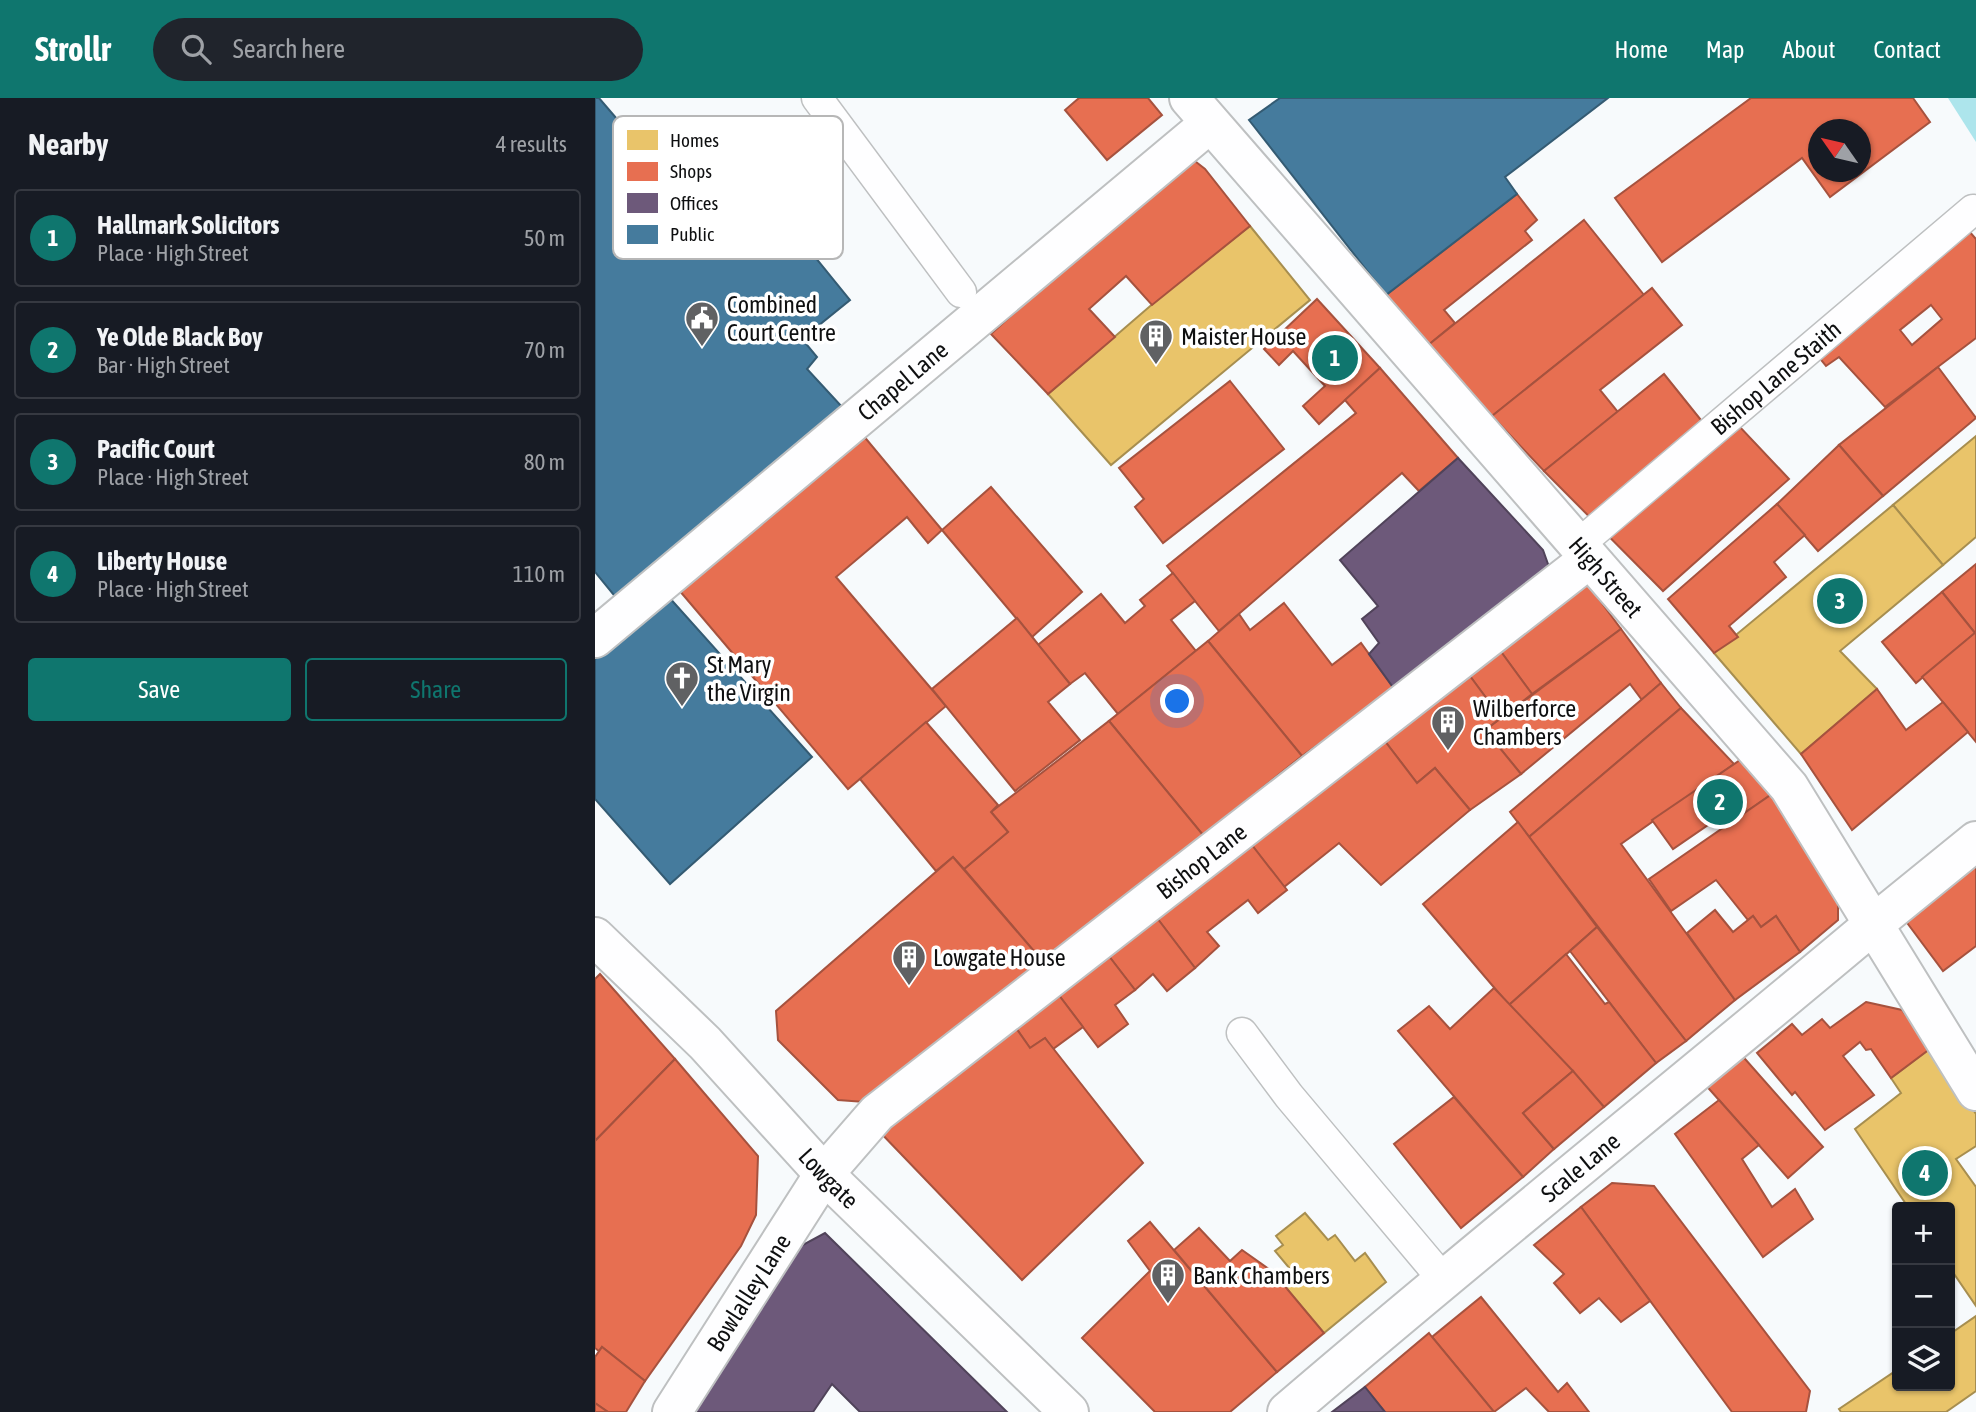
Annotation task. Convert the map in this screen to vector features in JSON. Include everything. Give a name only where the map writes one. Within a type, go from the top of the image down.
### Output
[{"type":"street","name":"High Street","points":[[1199,111],[1789,787],[1976,1091]]},
{"type":"street","name":"Chapel Lane","points":[[595,638],[1199,111]]},
{"type":"street","name":"Bishop Lane","points":[[824,1174],[877,1113],[1584,552]]},
{"type":"street","name":"Scale Lane","points":[[1287,1412],[1442,1278],[1706,1065],[1976,841]]},
{"type":"street","name":"Lowgate","points":[[595,937],[705,1043],[824,1174],[1069,1412]]},
{"type":"street","name":"Bowlalley Lane","points":[[672,1412],[824,1174]]},
{"type":"lane","points":[[817,98],[830,116]]},
{"type":"lane","points":[[843,133],[961,292]]},
{"type":"lane","name":"Bishop Lane Staith","points":[[1584,552],[1973,210]]},
{"type":"lane","points":[[1242,1033],[1289,1096],[1442,1278]]},
{"type":"water","points":[[1948,98],[1976,98],[1976,142]]},
{"type":"building: Homes","name":"Maister House","points":[[1250,226],[1310,300],[1111,465],[1048,394],[1170,289]]},
{"type":"building: Homes","points":[[1976,436],[1976,537],[1943,565],[1893,505]]},
{"type":"building: Homes","points":[[1893,505],[1943,565],[1840,651],[1877,689],[1801,754],[1714,653]]},
{"type":"building: Homes","points":[[1931,1048],[1976,1114],[1976,1146],[1956,1159],[1976,1187],[1976,1306],[1955,1275],[1955,1202],[1905,1202],[1855,1129],[1901,1093],[1891,1078]]},
{"type":"building: Homes","points":[[1305,1213],[1328,1240],[1335,1235],[1355,1261],[1365,1253],[1386,1282],[1324,1333],[1287,1289],[1291,1270],[1275,1251],[1283,1245],[1276,1236]]},
{"type":"building: Homes","points":[[1976,1316],[1976,1391],[1946,1412],[1841,1412],[1839,1409],[1892,1373],[1892,1391],[1955,1391],[1955,1331]]},
{"type":"building: Shops","points":[[1079,98],[1148,98],[1162,115],[1107,160],[1065,110]]},
{"type":"building: Shops","points":[[1751,98],[1913,98],[1930,122],[1871,166],[1871,119],[1808,119],[1808,166],[1802,158],[1662,262],[1615,198]]},
{"type":"building: Shops","points":[[1191,158],[1205,169],[1250,226],[1152,305],[1126,276],[1089,309],[1115,337],[1048,394],[991,334],[1184,159]]},
{"type":"building: Shops","points":[[1819,182],[1850,182],[1830,197]]},
{"type":"building: Shops","points":[[1517,194],[1537,220],[1525,231],[1532,240],[1444,310],[1455,323],[1427,346],[1386,295]]},
{"type":"building: Shops","points":[[1584,220],[1644,295],[1492,416],[1427,346]]},
{"type":"building: Shops","points":[[1968,230],[1976,239],[1976,338],[1885,407],[1839,357],[1826,366],[1817,355]],"holes":[[[1931,305],[1942,319],[1912,345],[1900,330]]]},
{"type":"building: Shops","points":[[1652,288],[1682,325],[1600,390],[1618,412],[1544,471],[1492,416]]},
{"type":"building: Shops","points":[[1317,299],[1380,368],[1319,424],[1303,406],[1325,386],[1293,351],[1279,365],[1264,349]]},
{"type":"building: Shops","points":[[1938,367],[1976,418],[1883,496],[1839,445]]},
{"type":"building: Shops","points":[[1380,368],[1458,458],[1419,491],[1402,473],[1219,631],[1167,566],[1356,413],[1345,400]]},
{"type":"building: Shops","points":[[1664,374],[1705,425],[1636,511],[1740,427],[1789,479],[1663,591],[1544,471]]},
{"type":"building: Shops","points":[[1230,381],[1284,449],[1163,543],[1135,507],[1144,499],[1119,468]]},
{"type":"building: Shops","points":[[862,434],[942,530],[928,543],[907,517],[836,577],[946,706],[848,789],[679,590]]},
{"type":"building: Shops","points":[[1839,445],[1883,496],[1818,551],[1777,504]]},
{"type":"building: Shops","points":[[991,487],[1082,592],[1032,637],[942,530]]},
{"type":"building: Shops","points":[[1777,504],[1805,535],[1774,562],[1786,577],[1729,626],[1738,637],[1714,653],[1668,599]]},
{"type":"building: Shops","points":[[1976,564],[1976,632],[1975,633],[1942,592]]},
{"type":"building: Shops","points":[[1173,573],[1195,601],[1171,620],[1196,651],[1118,714],[1085,673],[1070,684],[1038,645],[1101,594],[1125,623],[1145,606],[1140,600]]},
{"type":"building: Shops","points":[[1587,583],[1621,629],[1532,694],[1499,649]]},
{"type":"building: Shops","points":[[1942,592],[1975,633],[1916,683],[1882,642]]},
{"type":"building: Shops","points":[[1284,603],[1332,665],[1361,643],[1395,690],[1302,756],[1208,641],[1239,614],[1250,630]]},
{"type":"building: Shops","points":[[1017,618],[1070,684],[1048,702],[1080,740],[1015,791],[932,689]]},
{"type":"building: Shops","points":[[1621,629],[1661,683],[1642,700],[1630,684],[1521,774],[1485,730]]},
{"type":"building: Shops","points":[[1976,632],[1976,742],[1922,677]]},
{"type":"building: Shops","points":[[1208,641],[1302,756],[1203,835],[1109,721]]},
{"type":"building: Shops","points":[[1499,649],[1532,694],[1501,718],[1467,672]]},
{"type":"building: Shops","name":"Wilberforce Chambers","points":[[1467,672],[1501,718],[1485,730],[1521,774],[1470,810],[1435,768],[1417,783],[1381,736]]},
{"type":"building: Shops","points":[[1661,683],[1681,708],[1529,837],[1510,812]]},
{"type":"building: Shops","points":[[1877,689],[1906,730],[1943,702],[1968,732],[1852,830],[1801,754]]},
{"type":"building: Shops","points":[[1681,708],[1734,764],[1621,844],[1735,1000],[1686,1041],[1529,837]]},
{"type":"building: Shops","points":[[1109,721],[1203,835],[1045,964],[964,869],[1008,832],[991,812]]},
{"type":"building: Shops","points":[[926,722],[998,805],[991,812],[1008,832],[964,869],[953,857],[936,871],[860,779]]},
{"type":"building: Shops","points":[[1381,736],[1417,783],[1435,768],[1470,810],[1381,885],[1339,843],[1284,887],[1248,840]]},
{"type":"building: Shops","points":[[1746,756],[1772,794],[1736,819],[1730,810],[1673,849],[1652,820]]},
{"type":"building: Shops","points":[[1772,794],[1838,889],[1838,920],[1800,952],[1776,916],[1761,927],[1753,916],[1748,920],[1716,880],[1671,911],[1649,879]]},
{"type":"building: Shops","points":[[1518,822],[1597,927],[1509,1005],[1423,904]]},
{"type":"building: Shops","points":[[1248,840],[1287,890],[1258,913],[1248,900],[1207,932],[1219,946],[1195,968],[1154,914]]},
{"type":"building: Shops","name":"Lowgate House","points":[[953,857],[1045,964],[865,1102],[838,1100],[778,1040],[776,1011]]},
{"type":"building: Shops","points":[[1976,859],[1976,946],[1943,971],[1902,916]]},
{"type":"building: Shops","points":[[1715,910],[1733,932],[1753,916],[1761,927],[1776,916],[1800,952],[1735,1000],[1687,933]]},
{"type":"building: Shops","points":[[1154,914],[1195,968],[1167,991],[1153,974],[1135,990],[1105,951]]},
{"type":"building: Shops","points":[[1597,927],[1686,1041],[1656,1063],[1570,951]]},
{"type":"building: Shops","points":[[1105,951],[1135,990],[1115,1005],[1128,1024],[1098,1047],[1055,990]]},
{"type":"building: Shops","points":[[1566,954],[1605,1004],[1609,1002],[1656,1063],[1604,1107],[1509,1005]]},
{"type":"building: Shops","points":[[600,974],[675,1059],[595,1141],[595,979]]},
{"type":"building: Shops","points":[[1494,988],[1573,1071],[1523,1113],[1554,1149],[1523,1177],[1398,1031],[1429,1006],[1450,1029]]},
{"type":"building: Shops","points":[[1055,990],[1083,1027],[1053,1049],[1045,1038],[1030,1048],[1011,1021]]},
{"type":"building: Shops","points":[[1866,1002],[1902,1010],[1931,1048],[1891,1078],[1871,1049],[1866,1050],[1860,1042],[1843,1056],[1874,1095],[1825,1130],[1795,1092],[1792,1095],[1757,1053],[1792,1024],[1802,1035],[1822,1019],[1830,1028]]},
{"type":"building: Shops","points":[[1011,1021],[1030,1048],[1045,1038],[1143,1163],[1022,1280],[877,1129]]},
{"type":"building: Shops","points":[[1738,1051],[1823,1147],[1788,1178],[1703,1082]]},
{"type":"building: Shops","points":[[675,1059],[758,1156],[756,1215],[741,1246],[645,1381],[602,1347],[599,1351],[595,1348],[595,1141]]},
{"type":"building: Shops","points":[[1573,1071],[1604,1107],[1554,1149],[1523,1113]]},
{"type":"building: Shops","points":[[1454,1097],[1523,1177],[1461,1228],[1394,1144]]},
{"type":"building: Shops","points":[[1719,1100],[1759,1145],[1742,1159],[1772,1207],[1795,1189],[1813,1219],[1763,1257],[1675,1134]]},
{"type":"building: Shops","points":[[1612,1183],[1654,1186],[1810,1391],[1806,1412],[1732,1412],[1581,1207]]},
{"type":"building: Shops","points":[[1581,1207],[1650,1301],[1621,1322],[1599,1298],[1580,1313],[1554,1283],[1564,1274],[1534,1245]]},
{"type":"building: Shops","name":"Bank Chambers","points":[[1150,1222],[1277,1372],[1230,1412],[1155,1412],[1082,1338],[1150,1271],[1128,1241]]},
{"type":"building: Shops","points":[[1199,1228],[1230,1261],[1242,1250],[1273,1272],[1324,1333],[1277,1372],[1174,1250]]},
{"type":"building: Shops","points":[[1481,1297],[1558,1392],[1567,1383],[1589,1412],[1549,1412],[1526,1388],[1494,1412],[1432,1337]]},
{"type":"building: Shops","points":[[1429,1333],[1494,1412],[1385,1412],[1365,1387]]},
{"type":"building: Shops","points":[[602,1347],[645,1381],[626,1412],[608,1412],[595,1403],[595,1357]]},
{"type":"building: Shops","points":[[595,1403],[608,1412],[595,1412]]},
{"type":"building: Offices","points":[[1458,458],[1543,550],[1548,564],[1547,574],[1395,690],[1369,654],[1379,643],[1362,619],[1378,606],[1340,560]]},
{"type":"building: Offices","points":[[825,1233],[1007,1412],[860,1412],[832,1384],[813,1412],[694,1412],[799,1247]]},
{"type":"building: Offices","points":[[1365,1387],[1385,1412],[1332,1412]]},
{"type":"building: Public","name":"Combined Court Centre","points":[[595,98],[599,98],[614,116],[613,259],[817,259],[850,300],[802,339],[817,357],[807,369],[854,420],[627,611],[595,572]]},
{"type":"building: Public","points":[[1280,98],[1608,98],[1505,177],[1517,194],[1386,295],[1249,120]]},
{"type":"building: Public","name":"St Mary the Virgin","points":[[667,595],[812,757],[670,884],[595,799],[595,659]]},
{"type":"place","name":"Combined Court Centre","points":[[702,348]]},
{"type":"place","name":"Hallmark Solicitors","points":[[1335,358]]},
{"type":"place","name":"Maister House","points":[[1156,366]]},
{"type":"place","name":"Pacific Court","points":[[1840,601]]},
{"type":"place","name":"St Mary the Virgin","points":[[682,708]]},
{"type":"place","name":"Wilberforce Chambers","points":[[1448,752]]},
{"type":"place","name":"Ye Olde Black Boy","points":[[1720,802]]},
{"type":"place","name":"Lowgate House","points":[[909,987]]},
{"type":"place","name":"Liberty House","points":[[1925,1173]]},
{"type":"place","name":"Bank Chambers","points":[[1168,1305]]}]
